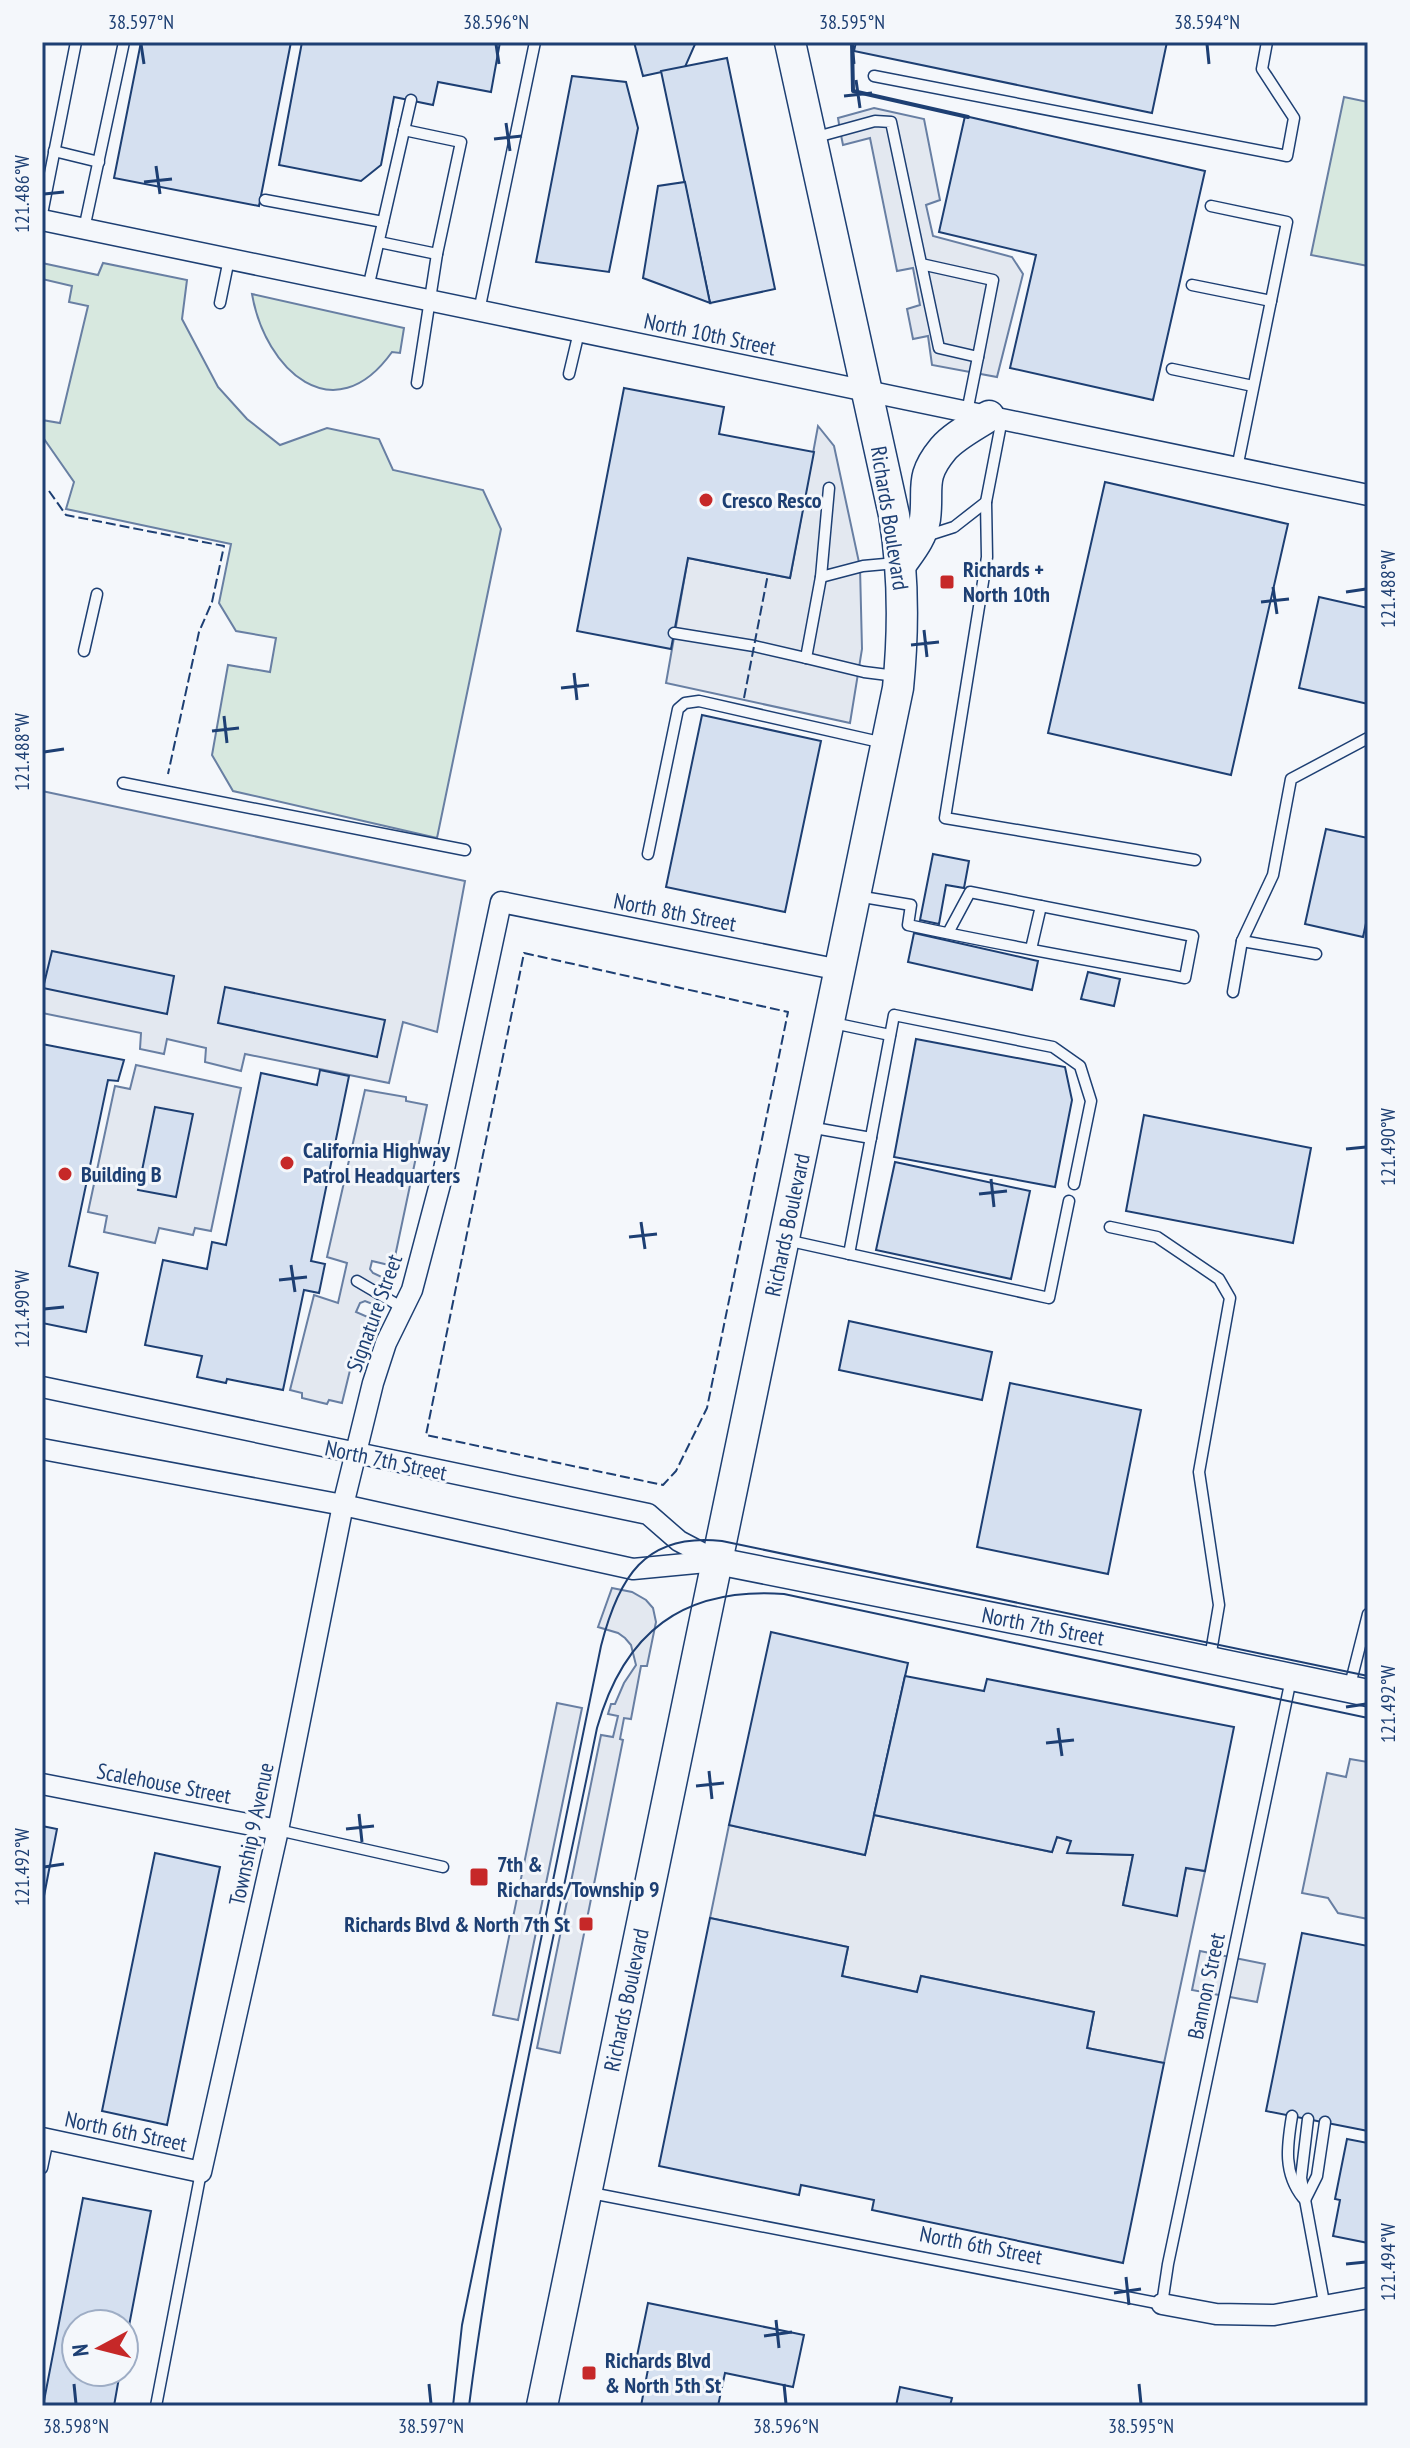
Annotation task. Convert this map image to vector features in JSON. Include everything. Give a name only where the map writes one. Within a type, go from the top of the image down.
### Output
[{"type":"main road","name":"Richards Boulevard","points":[[542,2406],[840,970],[899,677],[903,641],[911,551],[867,391],[790,42]]},
{"type":"main road","points":[[911,551],[925,518],[924,485],[933,462],[945,446],[986,416]]},
{"type":"main road","name":"North 7th Street","points":[[717,1561],[1359,1691]]},
{"type":"street","name":"North 10th Street","points":[[42,220],[1368,495]]},
{"type":"street","name":"North 8th Street","points":[[501,902],[840,970]]},
{"type":"street","name":"Signature Street","points":[[343,1505],[373,1383],[386,1343],[412,1290],[444,1169],[501,902]]},
{"type":"street","name":"North 7th Street","points":[[42,1387],[648,1514],[679,1541],[717,1561]]},
{"type":"street","name":"North 7th Street","points":[[42,1449],[343,1505],[633,1569],[717,1561]]},
{"type":"street","name":"Township 9 Avenue","points":[[201,2172],[278,1830],[343,1505]]},
{"type":"street","name":"Scalehouse Street","points":[[42,1784],[278,1830]]},
{"type":"street","name":"North 6th Street","points":[[45,2138],[201,2172]]},
{"type":"street","name":"North 6th Street","points":[[1162,2304],[1216,2314],[1274,2315],[1368,2298]]},
{"type":"lane","points":[[42,214],[76,42]]},
{"type":"lane","points":[[84,229],[124,42]]},
{"type":"lane","points":[[479,311],[535,42]]},
{"type":"lane","points":[[874,76],[1287,156],[1294,118],[1262,69],[1267,42]]},
{"type":"lane","points":[[368,288],[411,100]]},
{"type":"lane","points":[[811,139],[875,121],[891,122],[939,348],[978,357]]},
{"type":"lane","points":[[404,130],[461,142],[437,254],[417,383]]},
{"type":"lane","points":[[54,151],[99,162]]},
{"type":"lane","points":[[265,200],[383,222]]},
{"type":"lane","points":[[1211,206],[1287,222],[1237,468]]},
{"type":"lane","points":[[379,242],[437,254]]},
{"type":"lane","points":[[220,303],[229,259]]},
{"type":"lane","points":[[921,264],[993,280],[978,357],[986,416],[987,557],[945,818],[1195,860]]},
{"type":"lane","points":[[1192,285],[1271,301]]},
{"type":"lane","points":[[569,374],[579,332]]},
{"type":"lane","points":[[1172,369],[1253,386]]},
{"type":"lane","points":[[806,658],[821,577],[829,488]]},
{"type":"lane","points":[[821,577],[911,551],[954,527],[986,502]]},
{"type":"lane","points":[[84,651],[97,594]]},
{"type":"lane","points":[[674,633],[754,646],[864,672],[899,677]]},
{"type":"lane","points":[[648,854],[678,709],[685,703],[699,701],[886,744]]},
{"type":"lane","points":[[1233,992],[1242,941],[1273,875],[1291,779],[1368,738]]},
{"type":"lane","points":[[123,783],[465,850]]},
{"type":"lane","points":[[855,896],[911,905],[908,925],[948,933],[1031,949],[1185,978],[1193,936],[970,892],[948,933]]},
{"type":"lane","points":[[1031,949],[1041,906]]},
{"type":"lane","points":[[1242,941],[1316,954]]},
{"type":"lane","points":[[849,1254],[894,1015],[1053,1047],[1080,1066],[1091,1101],[1074,1184]]},
{"type":"lane","points":[[829,1022],[890,1035]]},
{"type":"lane","points":[[807,1126],[871,1138]]},
{"type":"lane","points":[[784,1240],[1049,1298],[1069,1201]]},
{"type":"lane","points":[[1110,1227],[1157,1237],[1219,1279],[1230,1298],[1199,1472],[1219,1605],[1209,1660]]},
{"type":"lane","points":[[357,1281],[403,1308]]},
{"type":"lane","points":[[1359,1691],[1368,1614]]},
{"type":"lane","name":"Bannon Street","points":[[1162,2304],[1292,1677]]},
{"type":"lane","points":[[278,1830],[443,1867]]},
{"type":"lane","points":[[1292,2116],[1288,2143],[1289,2175],[1305,2200]]},
{"type":"lane","points":[[1308,2119],[1302,2159],[1305,2200],[1325,2308]]},
{"type":"lane","points":[[1305,2200],[1317,2176],[1325,2122]]},
{"type":"lane","points":[[42,2168],[45,2138]]},
{"type":"lane","points":[[156,2406],[201,2172]]},
{"type":"lane","name":"North 6th Street","points":[[586,2192],[1162,2304]]},
{"type":"shaded area","points":[[1344,97],[1368,102],[1368,266],[1311,255]]},
{"type":"shaded area","points":[[874,108],[924,119],[940,200],[926,205],[933,236],[1012,257],[1023,274],[997,377],[932,365],[928,336],[913,339],[907,309],[920,305],[913,268],[897,271],[870,138],[843,145],[840,130],[838,118]]},
{"type":"shaded area","points":[[42,263],[98,275],[103,263],[187,280],[182,319],[218,387],[247,419],[280,445],[327,428],[379,439],[393,470],[483,490],[501,529],[437,838],[233,791],[212,755],[228,665],[270,672],[276,638],[236,631],[219,603],[231,544],[66,509],[74,482],[42,436],[42,420],[60,423],[88,306],[69,302],[72,286],[42,279]]},
{"type":"shaded area","points":[[252,294],[404,328],[400,353],[392,352],[370,376],[347,388],[326,389],[305,382],[287,367],[271,347],[259,322]]},
{"type":"shaded area","points":[[818,426],[834,446],[860,567],[862,649],[850,723],[666,683],[688,558],[790,578]]},
{"type":"shaded area","points":[[42,791],[465,881],[437,1032],[403,1022],[389,1083],[245,1054],[241,1071],[205,1062],[206,1048],[167,1039],[164,1054],[140,1049],[141,1033],[42,1013]]},
{"type":"shaded area","points":[[136,1065],[241,1088],[211,1231],[195,1228],[193,1235],[159,1228],[155,1243],[104,1232],[107,1216],[88,1212],[115,1086],[130,1089]]},
{"type":"shaded area","points":[[365,1090],[406,1097],[406,1101],[427,1105],[393,1266],[372,1261],[370,1269],[373,1273],[388,1280],[375,1305],[365,1301],[360,1303],[356,1312],[370,1318],[352,1362],[342,1403],[329,1400],[327,1404],[302,1398],[302,1393],[290,1390],[314,1295],[338,1303],[347,1263],[327,1257]]},
{"type":"shaded area","points":[[612,1588],[632,1592],[646,1600],[653,1608],[656,1622],[647,1666],[641,1666],[631,1719],[624,1718],[620,1739],[623,1740],[560,2053],[537,2048],[601,1735],[613,1737],[618,1716],[608,1714],[611,1704],[615,1704],[636,1665],[631,1645],[625,1638],[598,1627]]},
{"type":"shaded area","points":[[557,1703],[582,1708],[518,2020],[493,2015]]},
{"type":"shaded area","points":[[1350,1759],[1368,1762],[1368,1919],[1338,1913],[1328,1898],[1302,1893],[1327,1773],[1346,1777]]},
{"type":"shaded area","points":[[874,1815],[1052,1852],[1057,1837],[1071,1841],[1068,1853],[1133,1855],[1123,1905],[1176,1915],[1186,1868],[1205,1871],[1164,2063],[1087,2048],[1094,2012],[921,1976],[917,1992],[842,1976],[848,1947],[710,1918],[729,1825],[865,1855]]},
{"type":"shaded area","points":[[1200,1951],[1265,1964],[1257,2002],[1192,1990]]},
{"type":"building","points":[[141,42],[291,42],[259,206],[114,178]]},
{"type":"building","points":[[302,42],[500,42],[491,92],[438,82],[433,105],[394,97],[381,165],[361,181],[279,165]]},
{"type":"building","points":[[634,42],[696,42],[685,67],[643,76]]},
{"type":"building","points":[[856,42],[1167,42],[1152,113],[854,51]]},
{"type":"building","points":[[727,58],[775,289],[710,303],[661,71]]},
{"type":"building","points":[[572,76],[626,82],[638,128],[609,272],[536,262]]},
{"type":"building","points":[[965,116],[1205,171],[1153,400],[1010,368],[1036,255],[939,232]]},
{"type":"building","points":[[685,182],[710,303],[643,278],[658,186]]},
{"type":"building","points":[[624,388],[724,407],[719,434],[814,452],[790,578],[688,558],[671,649],[577,631]]},
{"type":"building","points":[[1105,482],[1288,524],[1231,775],[1048,733]]},
{"type":"building","points":[[1319,597],[1368,608],[1368,704],[1299,688]]},
{"type":"building","points":[[702,715],[821,741],[785,912],[666,887]]},
{"type":"building","points":[[1326,829],[1368,838],[1368,914],[1363,937],[1305,924]]},
{"type":"building","points":[[933,854],[969,861],[964,888],[946,885],[939,924],[920,920]]},
{"type":"building","points":[[914,933],[1038,961],[1032,990],[908,962]]},
{"type":"building","points":[[52,951],[174,976],[167,1014],[43,988]]},
{"type":"building","points":[[1088,972],[1120,979],[1114,1006],[1081,999]]},
{"type":"building","points":[[225,987],[385,1020],[377,1057],[218,1023]]},
{"type":"building","points":[[916,1039],[1065,1067],[1072,1100],[1055,1187],[894,1157]]},
{"type":"building","name":"Building B","points":[[42,1044],[124,1060],[118,1081],[108,1080],[69,1266],[98,1273],[86,1332],[42,1323]]},
{"type":"building","name":"California Highway Patrol Headquarters","points":[[320,1070],[349,1076],[311,1261],[325,1264],[319,1293],[304,1290],[283,1390],[227,1379],[226,1383],[197,1377],[202,1356],[145,1345],[163,1260],[207,1269],[212,1242],[226,1245],[261,1073],[317,1085]]},
{"type":"building","points":[[155,1107],[193,1114],[176,1197],[138,1190]]},
{"type":"building","points":[[1144,1115],[1311,1148],[1293,1243],[1126,1211]]},
{"type":"building","points":[[895,1162],[1030,1191],[1011,1279],[876,1250]]},
{"type":"building","points":[[849,1321],[992,1352],[982,1400],[839,1370]]},
{"type":"building","points":[[1010,1383],[1141,1410],[1108,1574],[977,1547]]},
{"type":"building","points":[[771,1632],[908,1663],[865,1855],[729,1825]]},
{"type":"building","points":[[905,1676],[984,1691],[987,1679],[1234,1727],[1205,1871],[1186,1868],[1177,1916],[1123,1905],[1133,1855],[1067,1853],[1071,1841],[1057,1837],[1052,1852],[874,1815]]},
{"type":"building","points":[[42,1826],[57,1829],[42,1906]]},
{"type":"building","points":[[155,1853],[220,1867],[167,2125],[102,2111]]},
{"type":"building","points":[[710,1918],[848,1947],[842,1976],[917,1992],[921,1976],[1094,2012],[1087,2048],[1164,2063],[1123,2263],[872,2210],[874,2200],[801,2185],[799,2195],[659,2166]]},
{"type":"building","points":[[1302,1933],[1368,1946],[1368,2131],[1266,2111]]},
{"type":"building","points":[[1347,2139],[1368,2143],[1368,2243],[1333,2236],[1340,2200],[1335,2199]]},
{"type":"building","points":[[83,2198],[151,2211],[132,2308],[62,2308]]},
{"type":"building","points":[[648,2303],[804,2335],[793,2387],[725,2373],[718,2406],[641,2406],[649,2364],[636,2361]]},
{"type":"building","points":[[60,2318],[60,2388],[117,2388],[114,2406],[43,2406]]},
{"type":"building","points":[[900,2387],[952,2398],[950,2406],[896,2406]]},
{"type":"tram line","points":[[453,2406],[462,2325],[601,1646],[616,1600],[626,1581],[654,1553],[673,1544],[695,1540],[722,1541],[1368,1676]]},
{"type":"tram line","points":[[469,2406],[510,2151],[597,1728],[623,1666],[641,1642],[663,1622],[688,1608],[716,1598],[784,1594],[1368,1718]]},
{"type":"fence","points":[[49,491],[66,515],[224,546],[212,602],[199,632],[168,774]]},
{"type":"fence","points":[[744,698],[768,574]]},
{"type":"fence","points":[[524,953],[788,1012],[707,1408],[676,1471],[663,1485],[426,1435],[524,953]]},
{"type":"wall","points":[[852,42],[853,91],[968,117]]},
{"type":"place","name":"Cresco Resco","points":[[706,500]]},
{"type":"place","name":"Richards + North 10th","points":[[947,582]]},
{"type":"place","name":"California Highway Patrol Headquarters","points":[[287,1163]]},
{"type":"place","name":"Building B","points":[[65,1174]]},
{"type":"place","name":"7th & Richards/Township 9","points":[[479,1877]]},
{"type":"place","name":"Richards Blvd & North 7th St","points":[[586,1924]]},
{"type":"place","name":"Richards Blvd & North 5th St","points":[[589,2373]]}]
